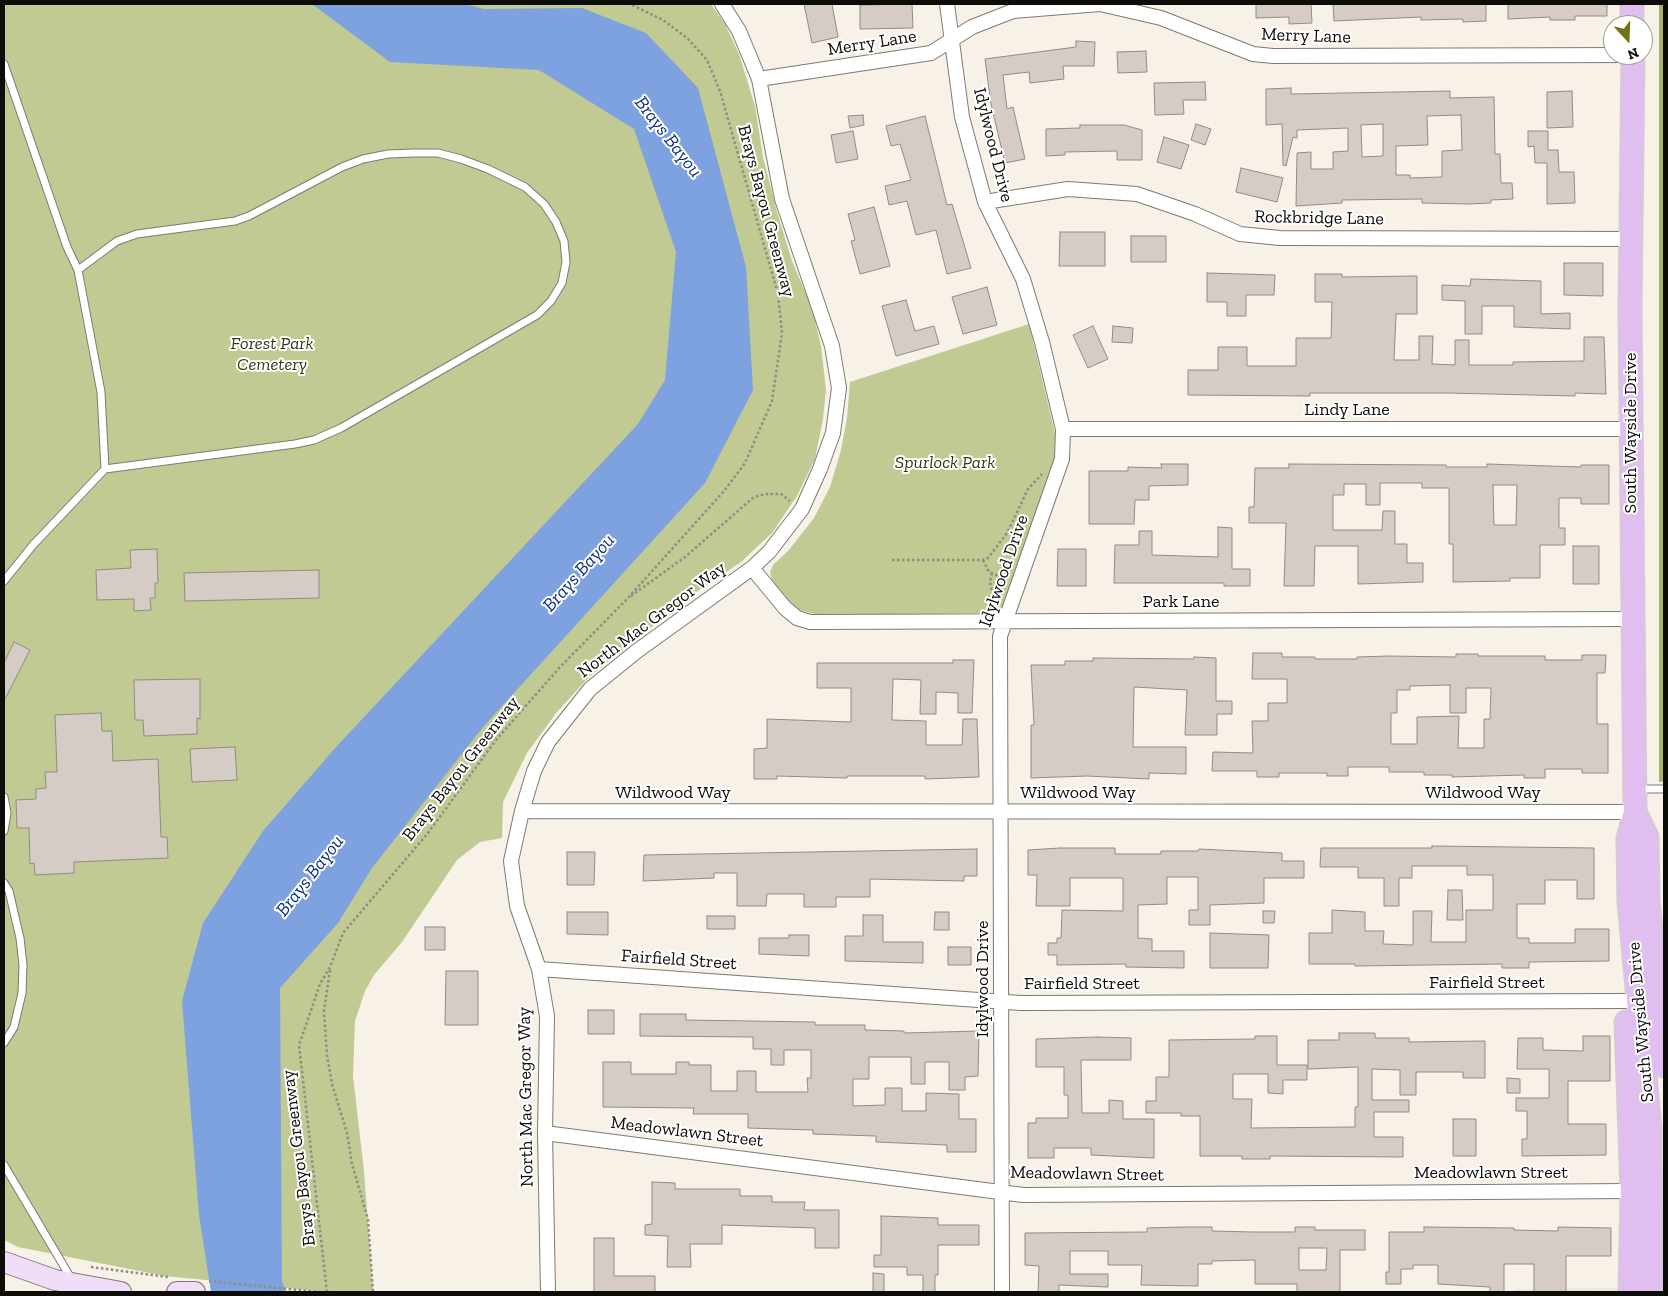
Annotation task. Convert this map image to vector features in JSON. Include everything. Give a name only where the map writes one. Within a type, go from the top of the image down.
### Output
[{"type":"main road","name":"South Wayside Drive","points":[[1633,65],[1632,619],[1635,812],[1628,839],[1664,1066]]},
{"type":"main road","name":"South Wayside Drive","points":[[1639,900],[1650,1129],[1651,1292]]},
{"type":"main road","points":[[1639,900],[1664,946]]},
{"type":"main road","points":[[1630,1292],[1632,1191],[1624,958],[1639,900]]},
{"type":"main road","points":[[4,1262],[54,1283],[75,1289],[120,1292]]},
{"type":"street","name":"North Mac Gregor Way","points":[[548,1292],[545,1133],[547,1016],[539,969],[517,906],[511,861],[522,811],[534,771],[548,742],[590,689],[637,651],[752,568],[788,531],[802,509],[820,469],[833,432],[839,388],[832,346],[782,198],[758,79],[739,31],[722,4]]},
{"type":"street","name":"Idylwood Drive","points":[[947,4],[962,117],[985,202],[1023,279],[1042,342],[1063,429],[1062,459],[1001,616],[1002,1292]]},
{"type":"street","name":"Merry Lane","points":[[758,79],[931,52],[972,27],[1013,11],[1100,4],[1161,18],[1253,54],[1273,56],[1603,55]]},
{"type":"street","name":"Rockbridge Lane","points":[[985,202],[1068,189],[1137,194],[1195,214],[1240,234],[1280,238],[1632,239]]},
{"type":"street","name":"Lindy Lane","points":[[1063,429],[1632,429]]},
{"type":"street","name":"Park Lane","points":[[752,568],[785,608],[797,618],[810,622],[1001,616],[1632,619]]},
{"type":"street","name":"Wildwood Way","points":[[522,811],[1635,812]]},
{"type":"street","name":"Fairfield Street","points":[[539,969],[1001,1002],[1626,1001]]},
{"type":"street","name":"Meadowlawn Street","points":[[545,1133],[1023,1195],[1632,1191]]},
{"type":"lane","points":[[4,64],[6,76],[67,247],[78,270],[101,392],[105,469]]},
{"type":"lane","points":[[4,581],[33,545],[105,469],[294,444],[314,440],[342,428],[538,315],[562,283],[566,262],[564,241],[556,222],[544,204],[525,188],[488,169],[461,159],[438,154],[414,153],[388,154],[363,159],[342,167],[249,216],[235,221],[137,234],[117,241],[78,270]]},
{"type":"lane","points":[[1634,788],[1664,789]]},
{"type":"lane","points":[[4,797],[7,813],[4,831]]},
{"type":"lane","points":[[4,883],[9,891],[18,929],[23,965],[22,993],[14,1027],[4,1043]]},
{"type":"lane","points":[[4,1165],[75,1289]]},
{"type":"path","name":"Brays Bayou Greenway","points":[[328,1292],[299,1045],[320,984],[330,967],[343,933],[428,833],[496,740],[560,667],[628,598],[724,490],[745,463],[772,401],[782,334],[778,294],[720,91],[707,60],[687,38],[663,20],[630,4]]},
{"type":"path","points":[[892,560],[982,560],[995,552],[1017,515],[1028,489],[1044,472]]},
{"type":"path","name":"Brays Bayou Greenway","points":[[628,598],[685,557],[754,497],[766,494],[781,494],[802,509]]},
{"type":"path","points":[[982,560],[989,572],[1007,580]]},
{"type":"path","points":[[992,573],[990,582],[1001,616]]},
{"type":"path","name":"Brays Bayou Greenway","points":[[330,967],[324,1012],[327,1054],[332,1084],[347,1132],[352,1164],[368,1219],[373,1292]]},
{"type":"path","points":[[91,1267],[186,1287],[319,1292]]},
{"type":"shaded area","points":[[1623,1288],[1623,1292],[1515,1292],[1515,1289]]},
{"type":"green space","name":"Forest Park Cemetery","points":[[4,4],[711,4],[725,24],[739,54],[755,106],[763,157],[777,212],[792,261],[812,308],[821,346],[826,389],[823,419],[815,459],[797,496],[772,533],[741,562],[689,597],[589,677],[557,712],[527,753],[503,802],[502,838],[480,842],[457,860],[402,942],[374,975],[365,991],[355,1021],[353,1076],[364,1171],[373,1292],[328,1292],[165,1276],[18,1247],[4,1240]]},
{"type":"green space","points":[[1659,4],[1664,4],[1664,781],[1659,782]]},
{"type":"green space","name":"Spurlock Park","points":[[1029,324],[1058,446],[1053,471],[1011,588],[1001,608],[992,613],[819,615],[799,610],[789,603],[772,580],[770,572],[773,565],[788,551],[814,518],[830,487],[841,450],[847,418],[850,382]]},
{"type":"water","name":"Brays Bayou","points":[[312,4],[465,4],[484,9],[582,8],[646,33],[698,88],[746,267],[753,390],[705,483],[483,727],[372,868],[338,923],[280,988],[282,1281],[286,1292],[211,1292],[199,1215],[182,1001],[203,923],[263,831],[337,746],[638,424],[665,380],[676,252],[634,129],[539,70],[390,62]]},
{"type":"building","points":[[804,4],[832,4],[838,37],[812,43]]},
{"type":"building","points":[[912,4],[913,28],[860,29],[860,5]]},
{"type":"building","points":[[1256,4],[1311,4],[1312,23],[1289,24],[1289,17],[1256,18]]},
{"type":"building","points":[[1333,4],[1486,4],[1486,21],[1463,22],[1463,19],[1421,20],[1421,17],[1334,21]]},
{"type":"building","points":[[1508,4],[1607,4],[1607,15],[1603,16],[1575,16],[1575,20],[1550,20],[1550,17],[1508,19]]},
{"type":"building","points":[[1076,41],[1095,42],[1094,66],[1063,66],[1064,79],[1030,83],[1029,72],[1003,75],[1007,109],[1013,107],[1025,159],[1005,163],[991,104],[985,59],[1076,47]]},
{"type":"building","points":[[1146,51],[1147,72],[1118,73],[1117,52]]},
{"type":"building","points":[[1205,82],[1206,100],[1183,100],[1184,114],[1155,115],[1154,83]]},
{"type":"building","points":[[1291,88],[1291,94],[1450,91],[1450,98],[1494,97],[1495,154],[1500,154],[1501,183],[1512,183],[1513,199],[1469,204],[1422,203],[1422,199],[1342,200],[1342,203],[1296,206],[1297,153],[1311,152],[1311,169],[1333,169],[1333,152],[1348,151],[1348,128],[1297,130],[1297,138],[1293,137],[1286,166],[1283,165],[1282,124],[1266,125],[1266,89]],"holes":[[[1461,115],[1462,150],[1442,151],[1442,177],[1410,178],[1410,175],[1396,175],[1396,146],[1428,145],[1427,116]],[[1383,124],[1383,156],[1362,157],[1361,125]]]},
{"type":"building","points":[[1572,91],[1573,127],[1547,128],[1547,92]]},
{"type":"building","points":[[863,115],[864,125],[850,128],[848,116]]},
{"type":"building","points":[[925,116],[947,205],[952,204],[971,268],[947,274],[936,230],[916,235],[907,201],[889,205],[885,186],[911,180],[900,144],[891,146],[886,126]]},
{"type":"building","points":[[1196,124],[1211,129],[1205,145],[1191,140]]},
{"type":"building","points":[[1080,125],[1124,125],[1142,130],[1142,160],[1117,160],[1117,151],[1065,152],[1065,155],[1046,156],[1046,129],[1080,128]]},
{"type":"building","points":[[853,131],[858,159],[836,163],[831,135]]},
{"type":"building","points":[[1528,131],[1548,131],[1548,150],[1558,150],[1559,172],[1574,172],[1575,203],[1547,204],[1547,163],[1535,163],[1534,146],[1528,147]]},
{"type":"building","points":[[1164,137],[1189,145],[1181,169],[1157,162]]},
{"type":"building","points":[[1241,168],[1283,178],[1277,202],[1236,192]]},
{"type":"building","points":[[874,207],[890,266],[860,274],[851,241],[855,240],[848,214]]},
{"type":"building","points":[[1060,232],[1105,232],[1105,266],[1059,266]]},
{"type":"building","points":[[1131,236],[1166,236],[1166,262],[1131,262]]},
{"type":"building","points":[[1564,263],[1603,263],[1603,296],[1564,295]]},
{"type":"building","points":[[1207,273],[1275,275],[1274,295],[1246,295],[1246,316],[1227,316],[1227,302],[1207,302]]},
{"type":"building","points":[[1315,274],[1342,274],[1342,277],[1417,276],[1417,314],[1396,314],[1394,360],[1419,360],[1419,336],[1433,336],[1432,364],[1455,365],[1455,340],[1469,340],[1469,365],[1513,365],[1513,362],[1584,361],[1584,337],[1604,337],[1606,394],[1575,393],[1575,396],[1448,393],[1310,393],[1310,396],[1188,395],[1188,370],[1218,370],[1218,347],[1247,347],[1247,366],[1296,366],[1296,338],[1331,338],[1332,302],[1315,302]]},
{"type":"building","points":[[1471,279],[1541,281],[1541,314],[1570,313],[1570,329],[1514,327],[1514,306],[1482,306],[1482,334],[1465,334],[1465,301],[1442,300],[1442,285],[1470,286]]},
{"type":"building","points":[[987,287],[997,325],[963,334],[952,297]]},
{"type":"building","points":[[906,300],[915,331],[934,326],[939,344],[896,356],[882,306]]},
{"type":"building","points":[[1093,326],[1108,359],[1088,368],[1073,335]]},
{"type":"building","points":[[1113,326],[1133,328],[1132,343],[1112,342]]},
{"type":"building","points":[[1161,464],[1188,464],[1188,485],[1149,486],[1149,500],[1135,500],[1134,524],[1089,524],[1089,471],[1128,471],[1128,467],[1162,468]]},
{"type":"building","points":[[1289,464],[1446,465],[1446,467],[1487,467],[1487,464],[1581,467],[1581,465],[1609,465],[1609,504],[1581,504],[1581,498],[1559,498],[1559,528],[1565,528],[1565,545],[1540,545],[1540,578],[1510,578],[1510,581],[1453,582],[1453,544],[1449,544],[1449,488],[1422,488],[1422,483],[1380,483],[1380,505],[1366,505],[1366,484],[1344,484],[1344,495],[1333,495],[1333,530],[1382,530],[1383,511],[1395,511],[1395,544],[1407,544],[1407,563],[1423,563],[1423,582],[1358,584],[1358,546],[1315,546],[1314,586],[1284,586],[1286,523],[1249,523],[1249,507],[1254,507],[1255,468],[1289,468]],"holes":[[[1493,485],[1517,485],[1516,525],[1494,525]]]},
{"type":"building","points":[[1218,527],[1232,528],[1232,569],[1250,569],[1250,586],[1224,586],[1224,583],[1114,583],[1115,545],[1139,545],[1139,531],[1152,531],[1152,555],[1218,557]]},
{"type":"building","points":[[1573,546],[1599,546],[1599,584],[1573,584]]},
{"type":"building","points":[[157,549],[158,583],[155,583],[155,598],[150,598],[151,610],[134,611],[134,599],[97,600],[96,570],[131,568],[130,550]]},
{"type":"building","points":[[1058,549],[1086,549],[1086,586],[1057,586]]},
{"type":"building","points":[[319,570],[319,598],[185,601],[184,573]]},
{"type":"building","points":[[14,642],[30,650],[4,701],[4,663]]},
{"type":"building","points":[[1253,653],[1282,653],[1282,657],[1315,657],[1315,659],[1357,659],[1357,657],[1389,656],[1456,657],[1456,654],[1478,654],[1478,656],[1545,656],[1545,660],[1582,660],[1582,655],[1606,655],[1605,673],[1597,673],[1597,724],[1608,724],[1608,773],[1582,773],[1582,769],[1545,769],[1545,778],[1524,778],[1524,775],[1452,777],[1452,775],[1424,775],[1424,772],[1389,772],[1389,767],[1348,767],[1348,776],[1327,776],[1327,773],[1279,773],[1279,777],[1257,777],[1257,771],[1212,771],[1213,752],[1253,753],[1252,721],[1268,721],[1268,703],[1287,703],[1287,679],[1252,679]],"holes":[[[1450,685],[1450,713],[1466,713],[1466,688],[1491,688],[1490,719],[1484,719],[1484,748],[1458,748],[1459,716],[1417,717],[1417,744],[1391,744],[1391,713],[1397,713],[1397,690],[1410,690],[1410,686]]]},
{"type":"building","points":[[1194,657],[1216,658],[1216,701],[1232,701],[1232,714],[1217,714],[1217,735],[1185,735],[1187,690],[1134,687],[1133,747],[1186,747],[1186,774],[1149,773],[1149,779],[1087,776],[1031,778],[1031,725],[1034,725],[1031,665],[1065,665],[1065,661],[1093,661],[1093,658],[1194,659]]},
{"type":"building","points":[[953,660],[974,660],[972,713],[958,713],[958,693],[936,692],[936,714],[920,714],[921,680],[893,679],[892,720],[926,721],[926,745],[962,745],[963,719],[977,719],[979,777],[925,779],[925,776],[847,776],[847,778],[777,776],[777,779],[754,779],[754,749],[767,748],[767,719],[851,722],[851,688],[817,688],[817,663],[953,663]]},
{"type":"building","points":[[200,679],[200,719],[197,718],[197,734],[144,736],[143,720],[135,720],[134,680]]},
{"type":"building","points":[[101,713],[102,731],[112,731],[113,761],[158,759],[161,837],[167,837],[168,858],[74,862],[74,873],[35,875],[34,863],[30,864],[29,828],[17,828],[16,800],[36,799],[36,789],[46,788],[45,772],[57,772],[55,715]]},
{"type":"building","points":[[235,747],[237,780],[192,782],[190,749]]},
{"type":"building","points":[[1432,846],[1594,848],[1594,899],[1577,899],[1577,880],[1545,880],[1545,904],[1517,904],[1517,938],[1529,938],[1529,943],[1575,943],[1575,929],[1609,929],[1609,961],[1529,962],[1529,968],[1502,968],[1502,964],[1355,966],[1355,964],[1309,964],[1309,933],[1332,933],[1332,910],[1365,912],[1365,931],[1384,931],[1383,944],[1413,945],[1413,911],[1432,911],[1431,942],[1466,942],[1466,910],[1493,910],[1493,875],[1467,875],[1467,866],[1412,866],[1412,878],[1399,878],[1399,906],[1384,906],[1384,878],[1358,878],[1358,867],[1320,867],[1321,848],[1432,848]]},
{"type":"building","points":[[1115,848],[1115,854],[1161,854],[1161,851],[1198,851],[1199,849],[1282,853],[1282,861],[1304,861],[1304,878],[1264,878],[1264,903],[1210,905],[1210,925],[1189,925],[1189,910],[1198,910],[1198,877],[1167,877],[1167,904],[1138,905],[1138,938],[1152,939],[1152,951],[1184,951],[1184,968],[1126,967],[1126,964],[1057,965],[1057,955],[1048,955],[1048,943],[1057,943],[1057,938],[1061,938],[1062,910],[1123,911],[1123,878],[1070,878],[1070,906],[1036,906],[1037,875],[1028,875],[1028,850]]},
{"type":"building","points":[[977,849],[977,876],[964,876],[964,881],[870,879],[870,897],[836,897],[836,907],[804,907],[804,894],[767,894],[766,906],[737,906],[737,873],[714,873],[714,878],[643,881],[644,855]]},
{"type":"building","points":[[567,852],[595,852],[594,885],[567,885]]},
{"type":"building","points":[[1448,890],[1462,890],[1463,920],[1447,920]]},
{"type":"building","points":[[1263,911],[1275,911],[1274,923],[1263,923]]},
{"type":"building","points":[[567,912],[608,912],[608,935],[567,934]]},
{"type":"building","points":[[935,912],[949,912],[949,930],[934,930]]},
{"type":"building","points":[[863,915],[883,915],[883,942],[923,942],[923,963],[845,961],[845,936],[863,936]]},
{"type":"building","points":[[707,916],[735,916],[735,929],[707,929]]},
{"type":"building","points":[[425,927],[445,927],[445,950],[425,950]]},
{"type":"building","points":[[1210,933],[1269,935],[1268,968],[1210,968]]},
{"type":"building","points":[[789,935],[809,935],[809,956],[759,954],[759,938],[789,938]]},
{"type":"building","points":[[948,947],[971,947],[971,965],[948,965]]},
{"type":"building","points":[[446,971],[478,971],[478,1025],[445,1025]]},
{"type":"building","points":[[588,1010],[614,1010],[614,1034],[588,1034]]},
{"type":"building","points":[[640,1014],[686,1014],[686,1020],[815,1022],[815,1025],[865,1025],[865,1030],[904,1031],[904,1033],[979,1031],[978,1076],[965,1077],[965,1090],[949,1090],[949,1062],[925,1062],[925,1084],[911,1084],[911,1057],[869,1057],[869,1079],[853,1079],[853,1106],[885,1105],[885,1088],[902,1088],[902,1111],[926,1111],[926,1093],[959,1094],[959,1119],[976,1119],[976,1152],[947,1152],[947,1145],[876,1142],[876,1136],[813,1134],[813,1130],[748,1128],[748,1114],[693,1114],[694,1108],[603,1107],[603,1062],[631,1062],[631,1074],[676,1074],[676,1062],[689,1062],[689,1065],[711,1065],[711,1091],[737,1091],[737,1071],[756,1071],[756,1092],[808,1092],[807,1078],[811,1078],[811,1050],[784,1050],[784,1065],[771,1065],[771,1049],[753,1049],[753,1037],[640,1036]]},
{"type":"building","points":[[1339,1033],[1375,1033],[1375,1038],[1409,1038],[1409,1042],[1485,1041],[1485,1078],[1463,1078],[1463,1072],[1416,1072],[1416,1095],[1400,1095],[1400,1070],[1372,1069],[1372,1100],[1409,1100],[1409,1112],[1374,1112],[1374,1137],[1403,1137],[1403,1157],[1270,1156],[1270,1159],[1242,1159],[1242,1156],[1200,1156],[1200,1116],[1181,1116],[1181,1113],[1146,1113],[1146,1101],[1156,1101],[1156,1077],[1169,1077],[1169,1040],[1255,1039],[1255,1036],[1277,1036],[1277,1065],[1307,1065],[1307,1080],[1283,1080],[1283,1094],[1268,1093],[1268,1074],[1233,1074],[1233,1099],[1252,1099],[1251,1128],[1355,1127],[1355,1107],[1358,1107],[1358,1067],[1308,1069],[1308,1040],[1339,1040]]},
{"type":"building","points":[[1583,1036],[1610,1036],[1610,1081],[1568,1081],[1568,1124],[1606,1124],[1606,1155],[1522,1156],[1522,1139],[1527,1139],[1527,1111],[1516,1111],[1516,1098],[1549,1098],[1549,1069],[1517,1069],[1518,1038],[1543,1038],[1543,1050],[1583,1051]]},
{"type":"building","points":[[1131,1038],[1131,1060],[1081,1060],[1082,1113],[1109,1113],[1109,1100],[1123,1101],[1123,1119],[1154,1119],[1154,1158],[1091,1155],[1091,1148],[1054,1148],[1054,1158],[1028,1158],[1028,1123],[1036,1123],[1036,1118],[1068,1118],[1068,1095],[1064,1095],[1064,1067],[1036,1067],[1036,1039]]},
{"type":"building","points":[[1507,1078],[1520,1079],[1520,1093],[1507,1093]]},
{"type":"building","points":[[1453,1119],[1476,1119],[1476,1156],[1453,1156]]},
{"type":"building","points":[[652,1182],[675,1183],[675,1189],[740,1189],[740,1196],[772,1196],[772,1202],[805,1202],[804,1210],[839,1210],[839,1248],[815,1248],[815,1228],[722,1225],[722,1244],[690,1244],[691,1267],[667,1267],[668,1236],[645,1235],[645,1225],[652,1224]]},
{"type":"building","points":[[881,1216],[938,1218],[938,1225],[979,1225],[979,1245],[938,1245],[938,1275],[935,1275],[935,1292],[923,1292],[923,1275],[907,1275],[907,1267],[874,1267],[874,1255],[881,1255]]},
{"type":"building","points":[[1212,1227],[1212,1231],[1253,1232],[1295,1232],[1295,1227],[1315,1227],[1315,1230],[1365,1230],[1365,1250],[1340,1250],[1340,1292],[1297,1292],[1297,1284],[1255,1284],[1255,1260],[1212,1261],[1212,1264],[1198,1264],[1198,1286],[1141,1285],[1142,1265],[1108,1265],[1108,1251],[1070,1251],[1070,1274],[1108,1274],[1108,1287],[1059,1285],[1059,1292],[1038,1292],[1039,1266],[1025,1265],[1025,1233],[1147,1232],[1147,1228]],"holes":[[[1299,1248],[1327,1248],[1326,1270],[1299,1270]]]},
{"type":"building","points":[[1424,1227],[1514,1228],[1514,1230],[1558,1231],[1558,1227],[1611,1228],[1611,1256],[1566,1256],[1566,1292],[1534,1292],[1534,1264],[1504,1264],[1504,1292],[1490,1292],[1490,1287],[1438,1284],[1438,1265],[1413,1265],[1413,1269],[1401,1269],[1401,1284],[1386,1284],[1386,1272],[1389,1272],[1389,1232],[1424,1232]]},
{"type":"building","points":[[594,1238],[614,1238],[614,1276],[655,1276],[655,1292],[594,1292]]},
{"type":"building","points":[[873,1273],[884,1274],[884,1292],[873,1292]]}]
